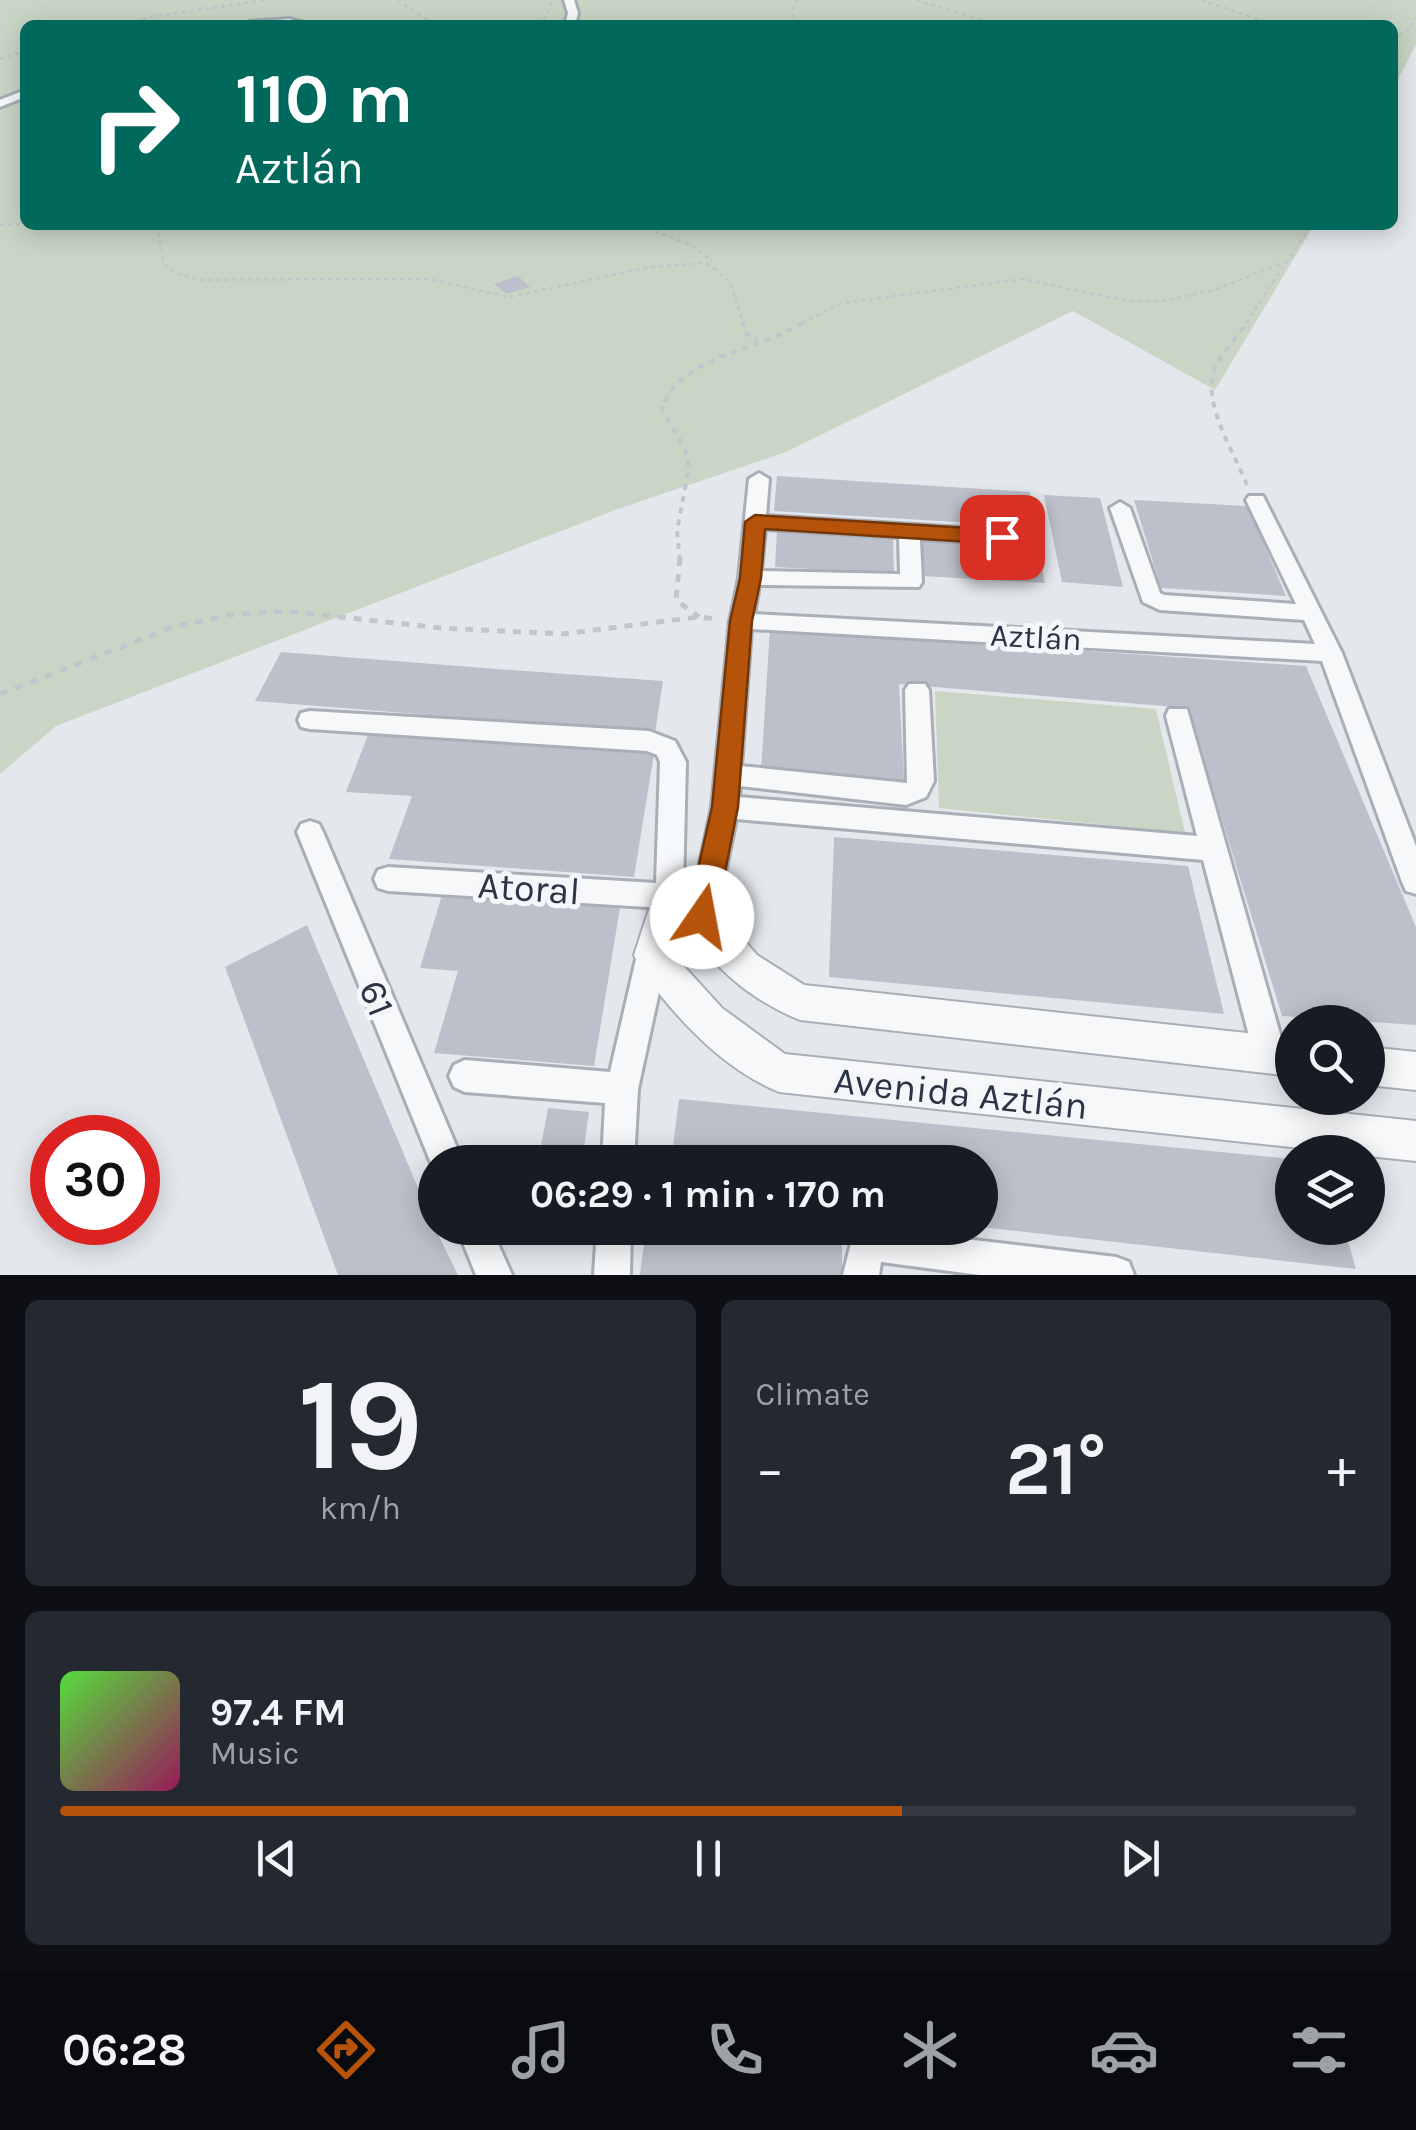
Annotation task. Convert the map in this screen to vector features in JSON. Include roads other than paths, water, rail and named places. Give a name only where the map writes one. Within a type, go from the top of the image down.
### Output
[{"type":"street","points":[[702,917],[725,807],[741,621],[750,578],[759,479]]},
{"type":"street","points":[[1256,500],[1331,653],[1416,882]]},
{"type":"street","points":[[1120,508],[1151,597],[1160,602],[1311,613]]},
{"type":"street","points":[[755,522],[1032,539]]},
{"type":"street","points":[[750,578],[911,582],[909,532]]},
{"type":"street","name":"Aztlán","points":[[741,621],[1331,653]]},
{"type":"street","points":[[728,774],[906,794],[917,790],[921,781],[917,690]]},
{"type":"street","points":[[1178,716],[1214,849],[1275,1037]]},
{"type":"street","points":[[310,720],[649,741],[666,748],[673,762],[669,896],[622,1088],[619,1145]]},
{"type":"street","points":[[725,807],[1214,849]]},
{"type":"street","name":"61","points":[[310,832],[440,1145]]},
{"type":"street","name":"Atoral","points":[[388,879],[669,896]]},
{"type":"street","name":"Avenida Aztlán","points":[[669,896],[702,917],[720,948],[760,982],[800,1002],[1275,1055]]},
{"type":"street","name":"Avenida Aztlán","points":[[652,956],[673,986],[734,1046],[779,1073],[1416,1141]]},
{"type":"street","points":[[1385,1069],[1415,1074]]},
{"type":"street","points":[[465,1076],[622,1088]]},
{"type":"street","points":[[861,1275],[860,1258],[865,1247],[876,1244],[1116,1275]]},
{"type":"street","points":[[481,1245],[494,1275]]},
{"type":"street","points":[[612,1275],[613,1245]]}]
